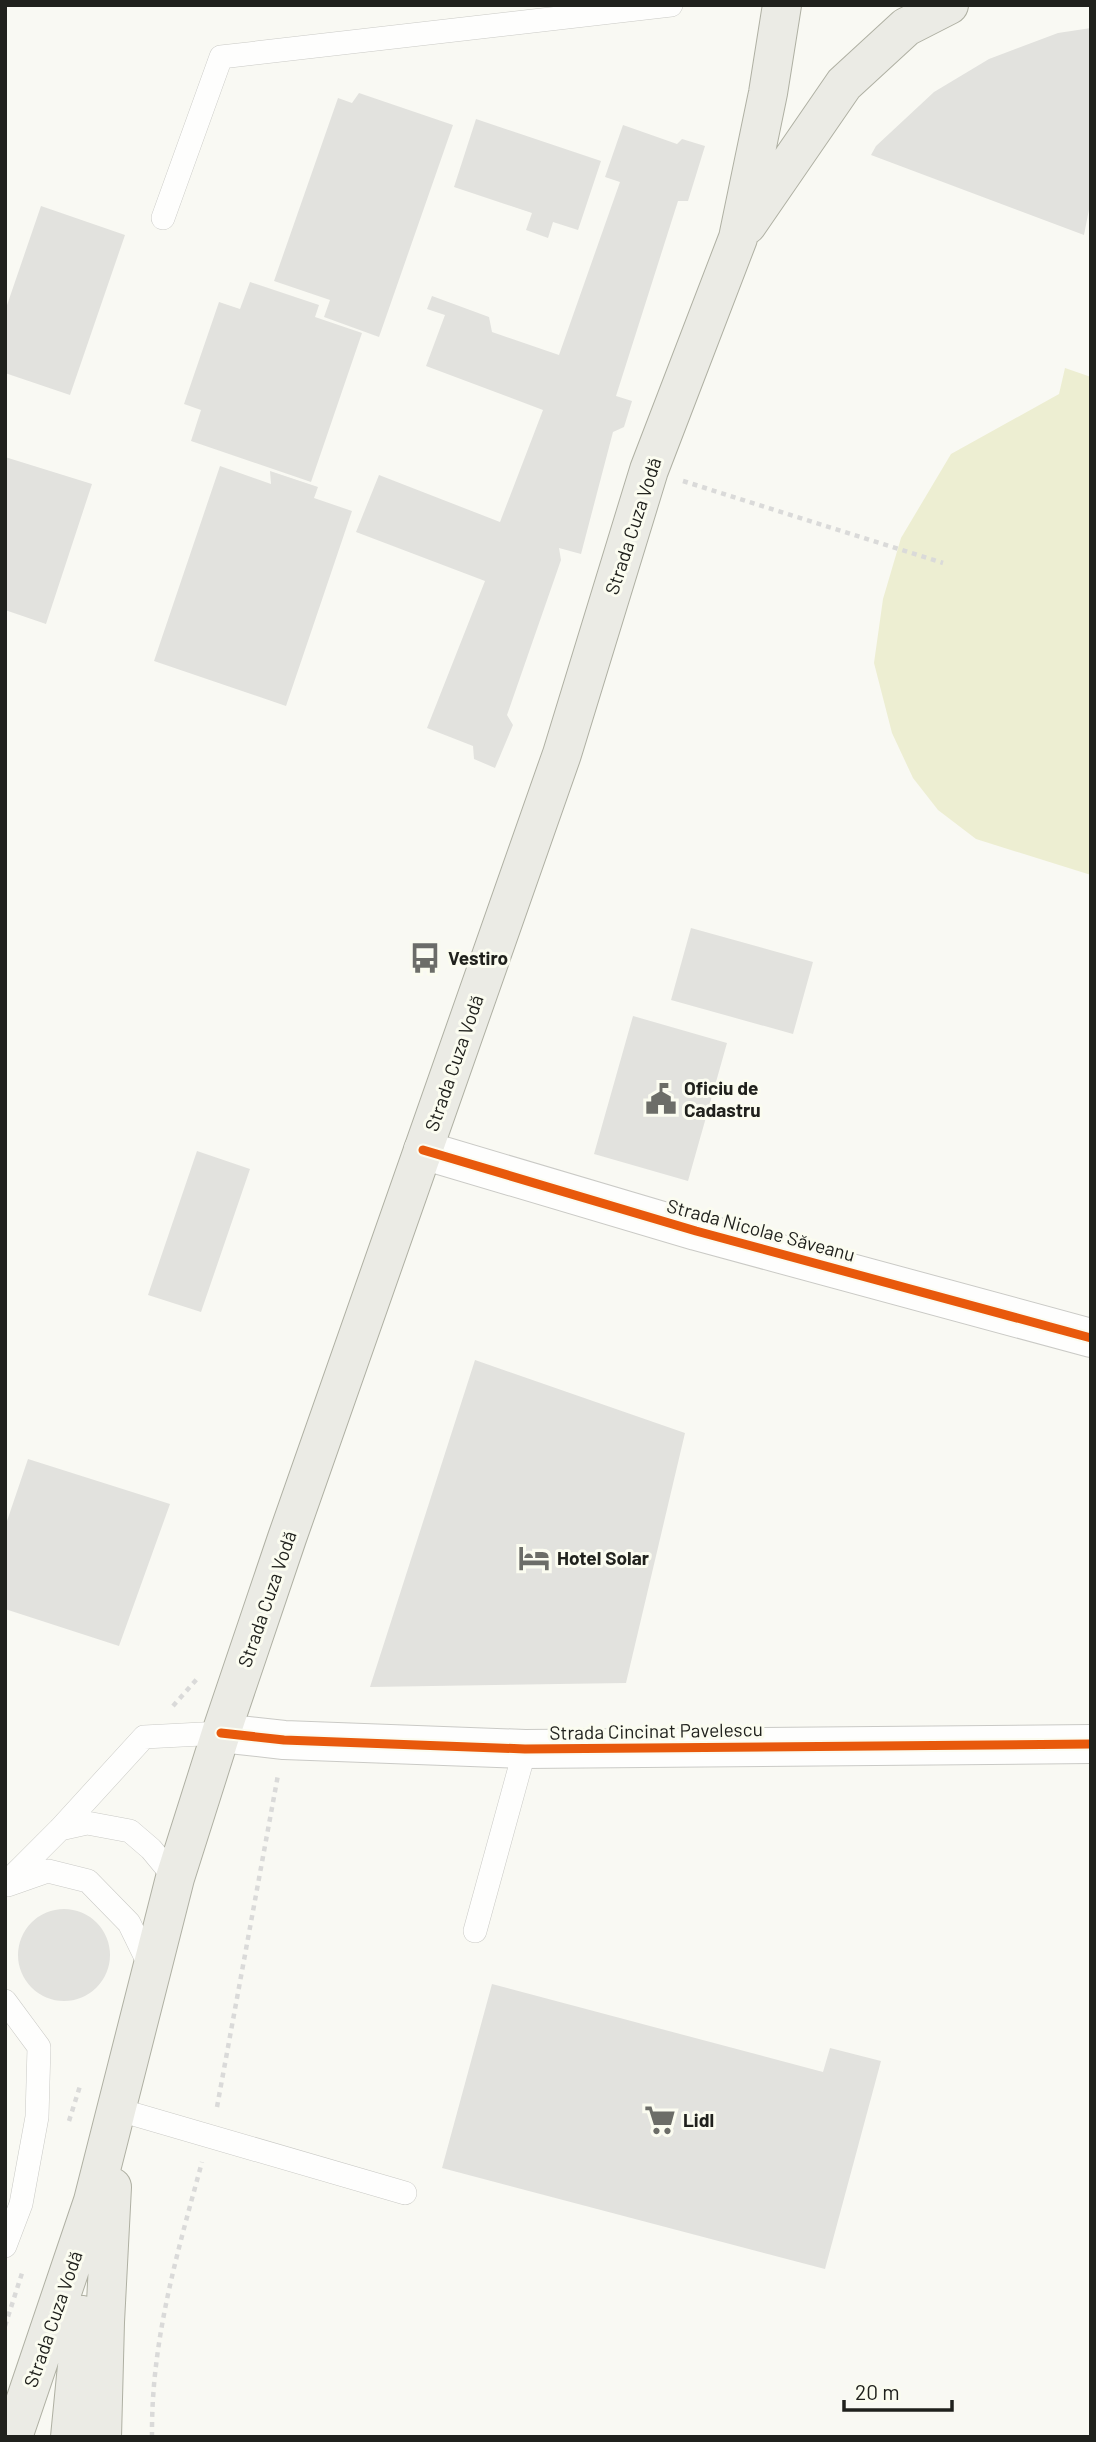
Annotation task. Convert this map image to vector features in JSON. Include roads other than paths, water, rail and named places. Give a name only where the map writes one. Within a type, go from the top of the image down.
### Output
[{"type":"main road","name":"Strada Cuza Vodă","points":[[13,2437],[93,2201],[175,1878],[221,1733],[562,754],[649,470],[738,238],[768,93],[782,5]]},
{"type":"main road","points":[[738,238],[844,84],[906,27],[949,5]]},
{"type":"main road","points":[[102,2437],[105,2322],[117,2109]]},
{"type":"main road","name":"Strada Cuza Vodă","points":[[70,2437],[93,2201]]},
{"type":"street","name":"Strada Nicolae Săveanu","points":[[423,1150],[696,1231],[1091,1338]]},
{"type":"street","name":"Strada Cincinat Pavelescu","points":[[221,1733],[284,1740],[525,1749],[1091,1744]]},
{"type":"lane","points":[[163,218],[221,57],[671,5]]},
{"type":"lane","points":[[5,1885],[144,1737],[221,1733]]},
{"type":"lane","points":[[475,1931],[525,1749]]},
{"type":"lane","points":[[60,1829],[87,1823],[130,1830],[151,1849],[175,1878]]},
{"type":"lane","points":[[5,1885],[48,1871],[88,1881],[129,1923],[151,1968]]},
{"type":"lane","points":[[5,2001],[39,2047],[37,2117],[21,2204],[5,2246]]},
{"type":"lane","points":[[117,2109],[405,2193]]},
{"type":"place","name":"Vestiro","points":[[425,958]]},
{"type":"place","name":"Oficiu de Cadastru","points":[[661,1099]]},
{"type":"place","name":"Hotel Solar","points":[[534,1558]]},
{"type":"place","name":"Lidl","points":[[660,2120]]}]
